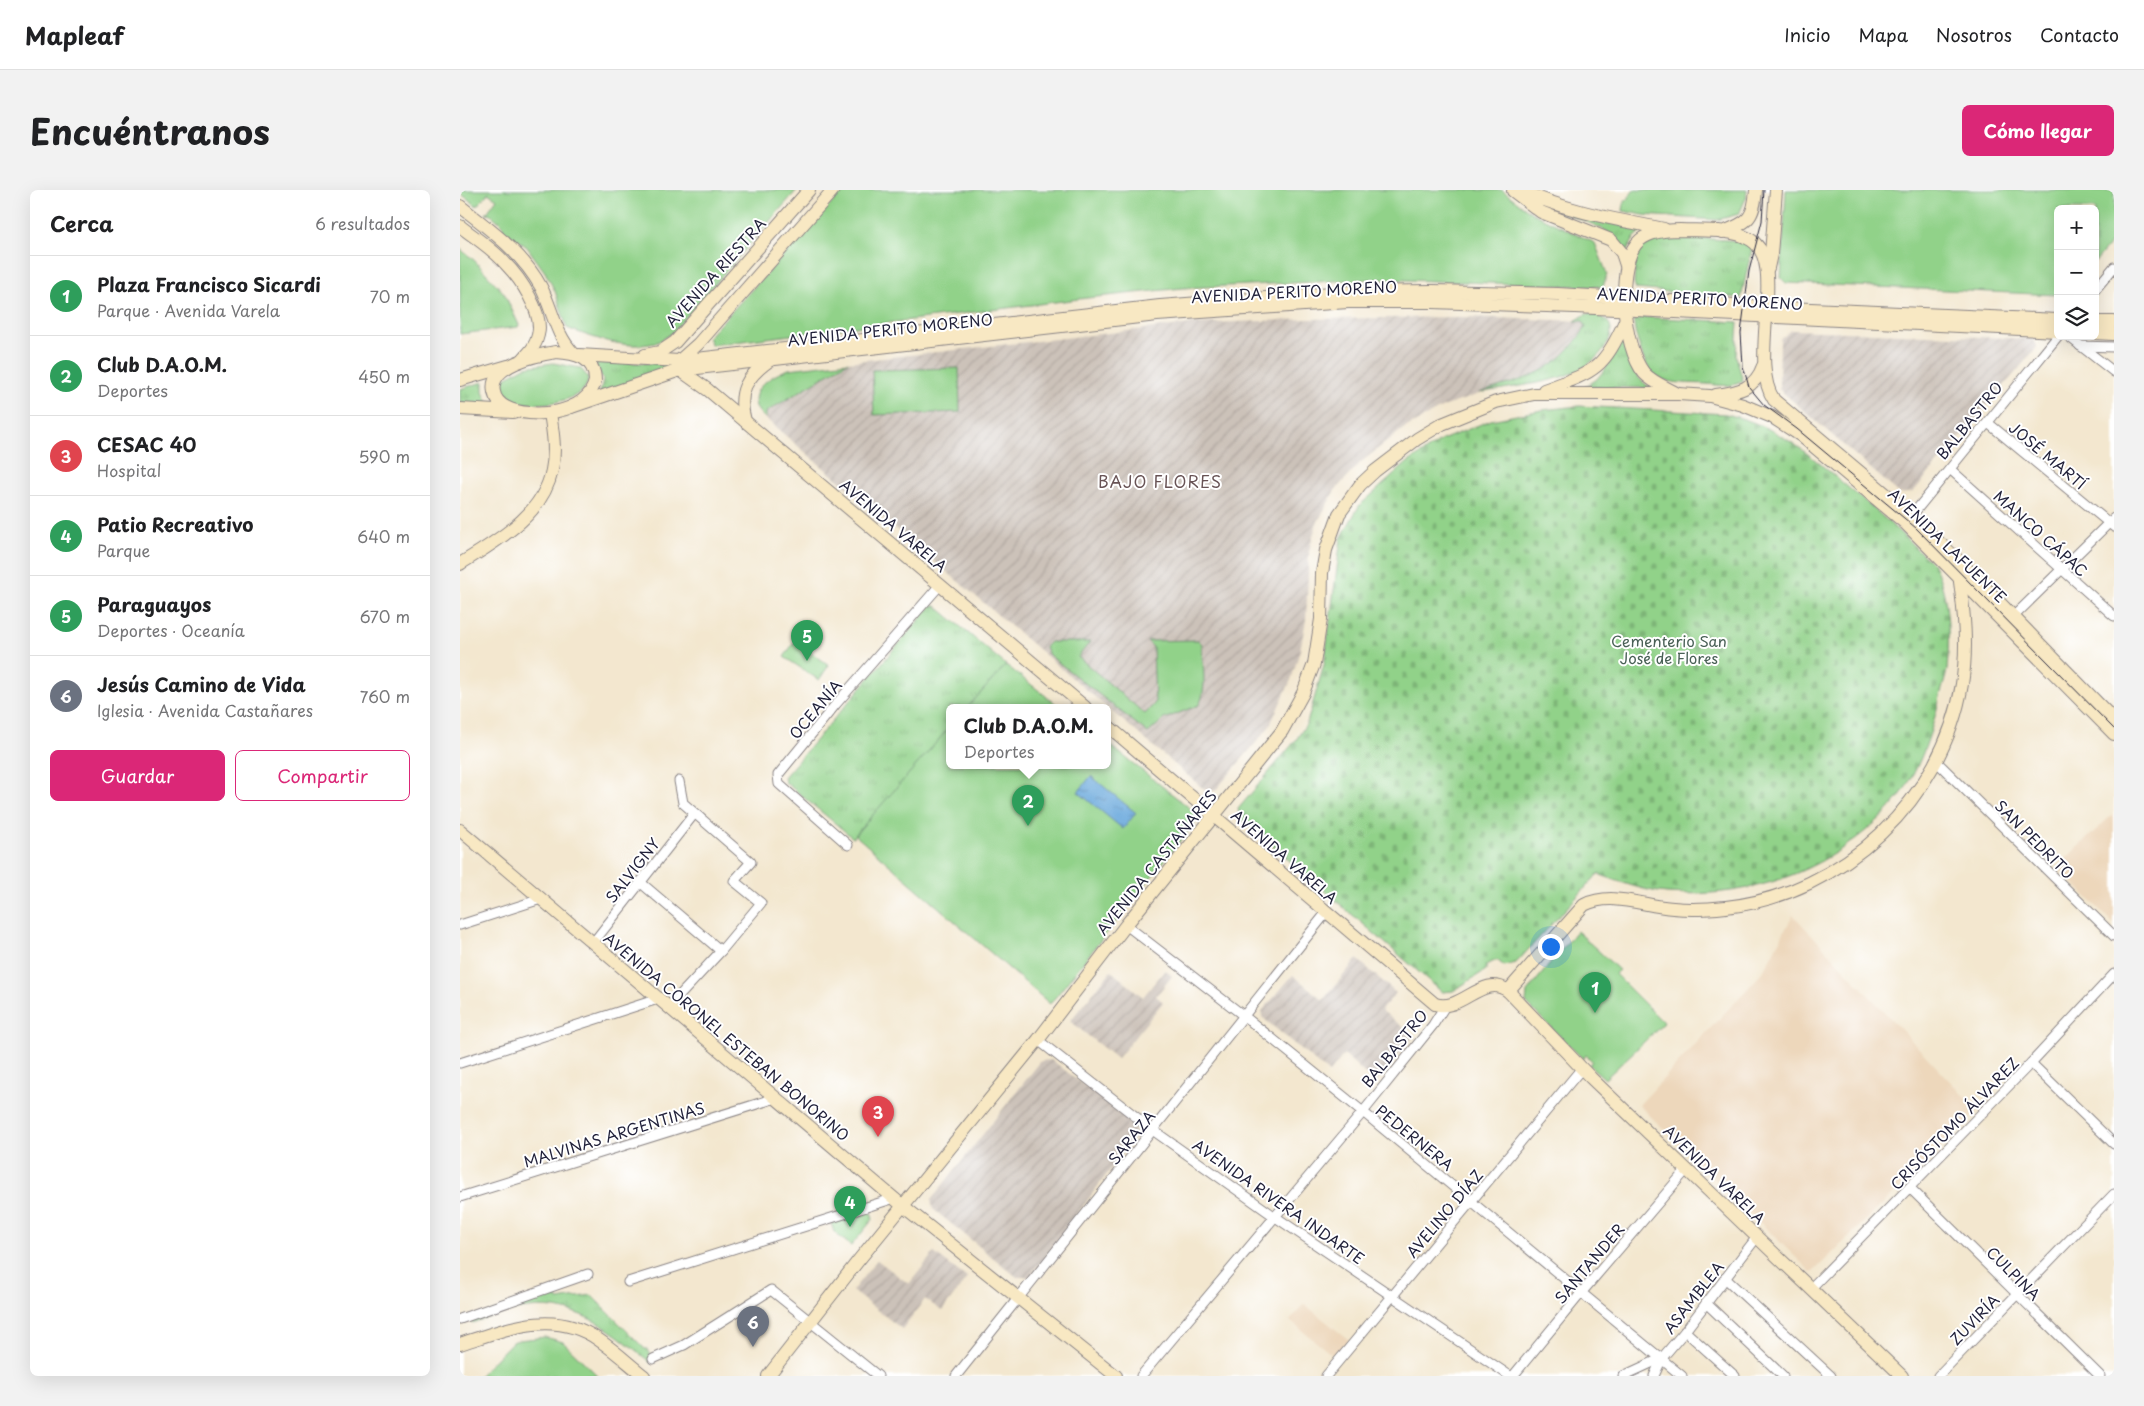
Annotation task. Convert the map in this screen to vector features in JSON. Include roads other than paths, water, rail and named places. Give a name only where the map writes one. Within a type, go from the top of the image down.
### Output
[{"type":"main road","name":"AVENIDA RIESTRA","points":[[633,357],[660,352],[675,342],[810,190]]},
{"type":"main road","points":[[680,365],[834,190]]},
{"type":"main road","points":[[1512,190],[1541,212],[1611,240],[1622,253],[1626,265],[1625,310]]},
{"type":"main road","points":[[1520,190],[1548,202],[1594,214],[1669,230],[1723,232],[1750,240],[1757,245],[1763,255],[1767,273]]},
{"type":"main road","points":[[1723,232],[1738,226],[1750,218],[1754,209],[1756,190]]},
{"type":"main road","points":[[1767,273],[1772,254],[1776,190]]},
{"type":"main road","points":[[460,206],[519,255],[541,288],[560,336],[576,354],[592,367],[595,381],[587,395],[571,407],[550,413],[460,409]]},
{"type":"main road","points":[[460,226],[504,261],[523,284],[538,321],[539,334],[535,345],[497,378],[493,390],[501,404],[520,412]]},
{"type":"main road","points":[[1626,265],[1635,244],[1641,239],[1654,233],[1669,230]]},
{"type":"main road","points":[[769,236],[782,248]]},
{"type":"main road","name":"AVENIDA LAFUENTE","points":[[1767,273],[1763,366],[1768,391],[1774,400],[1908,519],[1960,578],[2010,621],[2114,720]]},
{"type":"main road","name":"AVENIDA PERITO MORENO","points":[[571,407],[705,357],[1150,307],[1345,292],[1433,291],[1625,310]]},
{"type":"main road","name":"AVENIDA PERITO MORENO","points":[[576,354],[633,357],[680,365],[772,359],[1157,315],[1348,302],[1432,302],[1625,310],[2054,320]]},
{"type":"main road","name":"AVENIDA LAFUENTE","points":[[1625,310],[1643,372],[1678,394],[1710,396],[1732,393],[1749,387],[1757,379],[1763,366]]},
{"type":"main road","name":"AVENIDA CASTAÑARES","points":[[768,1376],[899,1202],[1038,1040],[1126,926],[1282,731],[1303,693],[1314,664],[1320,634],[1322,573],[1326,550],[1339,514],[1348,500],[1365,480],[1393,456],[1442,424],[1496,402],[1534,394],[1578,378],[1601,363],[1609,354],[1625,310]]},
{"type":"main road","name":"AVENIDA PERITO MORENO","points":[[1766,312],[2054,332]]},
{"type":"main road","points":[[2099,322],[2114,322]]},
{"type":"main road","points":[[2099,333],[2114,334]]},
{"type":"main road","points":[[698,344],[698,353],[705,357]]},
{"type":"main road","points":[[460,380],[518,361],[556,352],[576,354]]},
{"type":"main road","points":[[745,421],[742,409],[745,385],[751,375],[772,359]]},
{"type":"main road","name":"AVENIDA VARELA","points":[[680,365],[1082,704]]},
{"type":"main road","name":"AVENIDA CASTAÑARES","points":[[1534,394],[1678,394]]},
{"type":"main road","name":"AVENIDA LAFUENTE","points":[[1710,396],[1743,405],[1781,422],[1908,519],[1958,560],[2010,621],[2114,734]]},
{"type":"main road","points":[[460,564],[489,546],[520,522],[542,496],[552,471],[554,457],[550,413]]},
{"type":"main road","points":[[1508,991],[1584,905],[1596,899],[1609,898],[1674,908],[1727,907],[1779,895],[1827,874],[1871,844],[1890,826],[1923,784],[1936,761],[1952,724],[1961,691],[1966,644],[1958,560]]},
{"type":"main road","name":"AVENIDA VARELA","points":[[1111,728],[1435,1004],[1445,1006]]},
{"type":"main road","name":"AVENIDA CORONEL ESTEBAN BONORINO","points":[[460,830],[663,1004],[899,1202],[1116,1376]]},
{"type":"main road","name":"BALBASTRO","points":[[1445,1006],[1457,1003],[1490,986],[1501,987],[1508,991]]},
{"type":"main road","name":"AVENIDA VARELA","points":[[1508,991],[1582,1068],[1902,1376]]},
{"type":"main road","points":[[460,1342],[524,1324],[559,1324],[588,1333],[644,1376]]},
{"type":"street","points":[[2099,285],[2114,267]]},
{"type":"street","name":"BALBASTRO","points":[[1908,519],[2055,340]]},
{"type":"street","points":[[2073,340],[2114,372]]},
{"type":"street","points":[[2080,346],[2114,347]]},
{"type":"street","name":"JOSÉ MARTÍ","points":[[1988,423],[2112,523]]},
{"type":"street","name":"MANCO CÁPAC","points":[[1950,469],[2114,616]]},
{"type":"street","points":[[2010,621],[2112,523]]},
{"type":"street","name":"OCEANÍA","points":[[848,845],[779,784],[778,775],[836,704],[940,585]]},
{"type":"street","name":"SAN PEDRITO","points":[[1936,761],[2114,936]]},
{"type":"street","points":[[460,1064],[663,1004],[721,951],[761,903],[734,881],[751,862],[683,803],[679,781]]},
{"type":"street","name":"SALVIGNY","points":[[593,943],[694,814]]},
{"type":"street","points":[[640,882],[721,951]]},
{"type":"street","points":[[460,925],[541,899]]},
{"type":"street","name":"SARAZA","points":[[956,1376],[1154,1131],[1326,913]]},
{"type":"street","name":"PEDERNERA","points":[[1126,926],[1244,1016],[1473,1201],[1682,1376]]},
{"type":"street","name":"CRISÓSTOMO ÁLVAREZ","points":[[1810,1289],[2032,1063],[2114,974]]},
{"type":"street","name":"BALBASTRO","points":[[1140,1376],[1363,1112],[1433,1025],[1445,1006]]},
{"type":"street","name":"AVENIDA RIVERA INDARTE","points":[[1038,1040],[1154,1131],[1392,1297],[1512,1376]]},
{"type":"street","points":[[2032,1063],[2114,1144]]},
{"type":"street","name":"AVELINO DÍAZ","points":[[1326,1376],[1582,1068]]},
{"type":"street","name":"MALVINAS ARGENTINAS","points":[[460,1196],[776,1098]]},
{"type":"street","name":"SANTANDER","points":[[1512,1376],[1687,1169]]},
{"type":"street","name":"CULPINA","points":[[1910,1188],[2016,1295],[2100,1376]]},
{"type":"street","name":"ZUVIRÍA","points":[[1938,1376],[2114,1194]]},
{"type":"street","points":[[628,1282],[899,1202]]},
{"type":"street","name":"ASAMBLEA","points":[[1654,1376],[1662,1358],[1685,1331],[1756,1236]]},
{"type":"street","points":[[460,1319],[588,1274]]},
{"type":"street","points":[[1725,1278],[1831,1376]]},
{"type":"street","points":[[653,1359],[684,1345],[771,1290],[878,1376]]},
{"type":"street","points":[[1706,1303],[1783,1376]]},
{"type":"street","points":[[1685,1331],[1735,1376]]},
{"type":"street","points":[[1623,1376],[1662,1358]]},
{"type":"water","points":[[1091,776],[1136,813],[1123,829],[1078,792]]},
{"type":"tram line","points":[[1764,190],[1762,221],[1749,271],[1741,333],[1743,366],[1749,387],[1764,405],[1797,429],[1916,528],[2114,729]]},
{"type":"place","name":"Paraguayos","points":[[807,661]]},
{"type":"place","name":"Club D.A.O.M.","points":[[1028,826]]},
{"type":"place","name":"Plaza Francisco Sicardi","points":[[1595,1013]]},
{"type":"place","name":"CESAC 40","points":[[878,1137]]},
{"type":"place","name":"Patio Recreativo","points":[[850,1227]]},
{"type":"place","name":"Jesús Camino de Vida","points":[[753,1347]]},
{"type":"district","name":"BAJO FLORES","points":[[1160,481]]},
{"type":"park label","name":"Cementerio San José de Flores","points":[[1669,648]]}]
